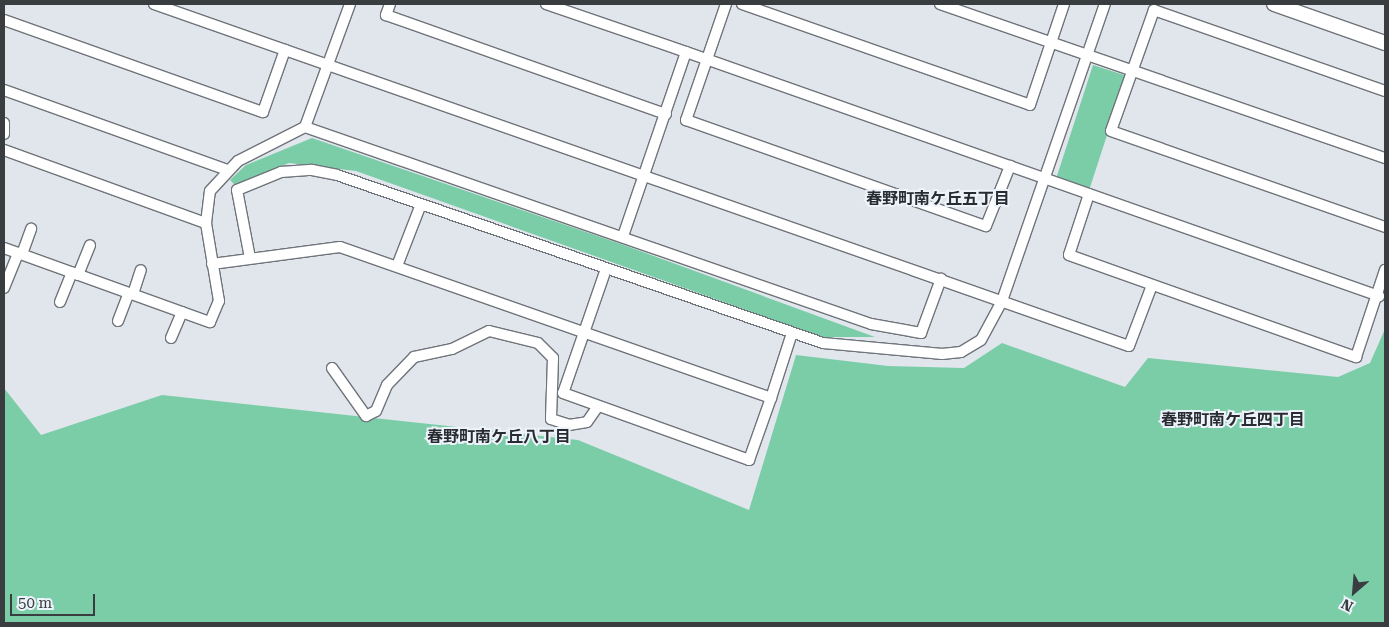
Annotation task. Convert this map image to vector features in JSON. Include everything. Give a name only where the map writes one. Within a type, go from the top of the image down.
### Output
[{"type":"street","points":[[154,4],[647,175],[1129,346],[1152,285]]},
{"type":"street","points":[[4,248],[210,322],[219,301],[206,223],[210,191],[228,170],[305,127],[350,4]]},
{"type":"street","points":[[390,4],[386,15],[666,114]]},
{"type":"street","points":[[546,4],[1379,296]]},
{"type":"street","points":[[726,4],[686,120],[986,226],[1010,166]]},
{"type":"street","points":[[742,4],[1030,105],[1064,4]]},
{"type":"street","points":[[940,4],[1385,158]]},
{"type":"street","points":[[250,258],[237,190],[281,172],[312,170],[337,175],[606,270],[792,333],[840,346],[942,354],[961,352],[981,340],[1002,301],[1105,4]]},
{"type":"street","points":[[1274,4],[1385,43]]},
{"type":"street","points":[[1385,91],[1154,10],[1111,131],[1385,228]]},
{"type":"street","points":[[4,20],[262,112],[285,50]]},
{"type":"street","points":[[623,236],[647,175],[686,52]]},
{"type":"street","points":[[4,90],[228,170]]},
{"type":"street","points":[[4,123],[4,134]]},
{"type":"street","points":[[305,127],[623,236],[870,324],[921,333],[942,279]]},
{"type":"street","points":[[4,150],[206,223]]},
{"type":"street","points":[[1089,194],[1069,255],[1356,357],[1379,296],[1385,270]]},
{"type":"street","points":[[397,266],[421,204]]},
{"type":"street","points":[[4,288],[31,229]]},
{"type":"street","points":[[60,302],[90,245]]},
{"type":"street","points":[[212,264],[324,246],[340,247],[771,398]]},
{"type":"street","points":[[118,321],[141,270]]},
{"type":"street","points":[[606,270],[563,393],[750,460],[792,333]]},
{"type":"street","points":[[171,338],[182,312]]},
{"type":"street","points":[[332,368],[366,416],[376,411],[387,385],[414,357],[452,349],[489,331],[538,343],[553,358],[551,419],[569,425],[587,422],[598,406]]},
{"type":"green space","points":[[1093,65],[1126,76],[1090,188],[1057,177]]},
{"type":"green space","points":[[312,138],[621,244],[875,337],[822,337],[356,171],[289,163],[235,185],[230,180],[246,165]]},
{"type":"green space","points":[[1385,329],[1385,623],[4,623],[4,388],[41,435],[162,395],[578,440],[749,510],[796,355],[888,366],[964,368],[1002,343],[1125,387],[1148,358],[1338,377],[1370,363]]},
{"type":"district","name":"春野町南ケ丘五丁目","points":[[938,199]]},
{"type":"district","name":"春野町南ケ丘四丁目","points":[[1233,420]]},
{"type":"district","name":"春野町南ケ丘八丁目","points":[[499,437]]}]
